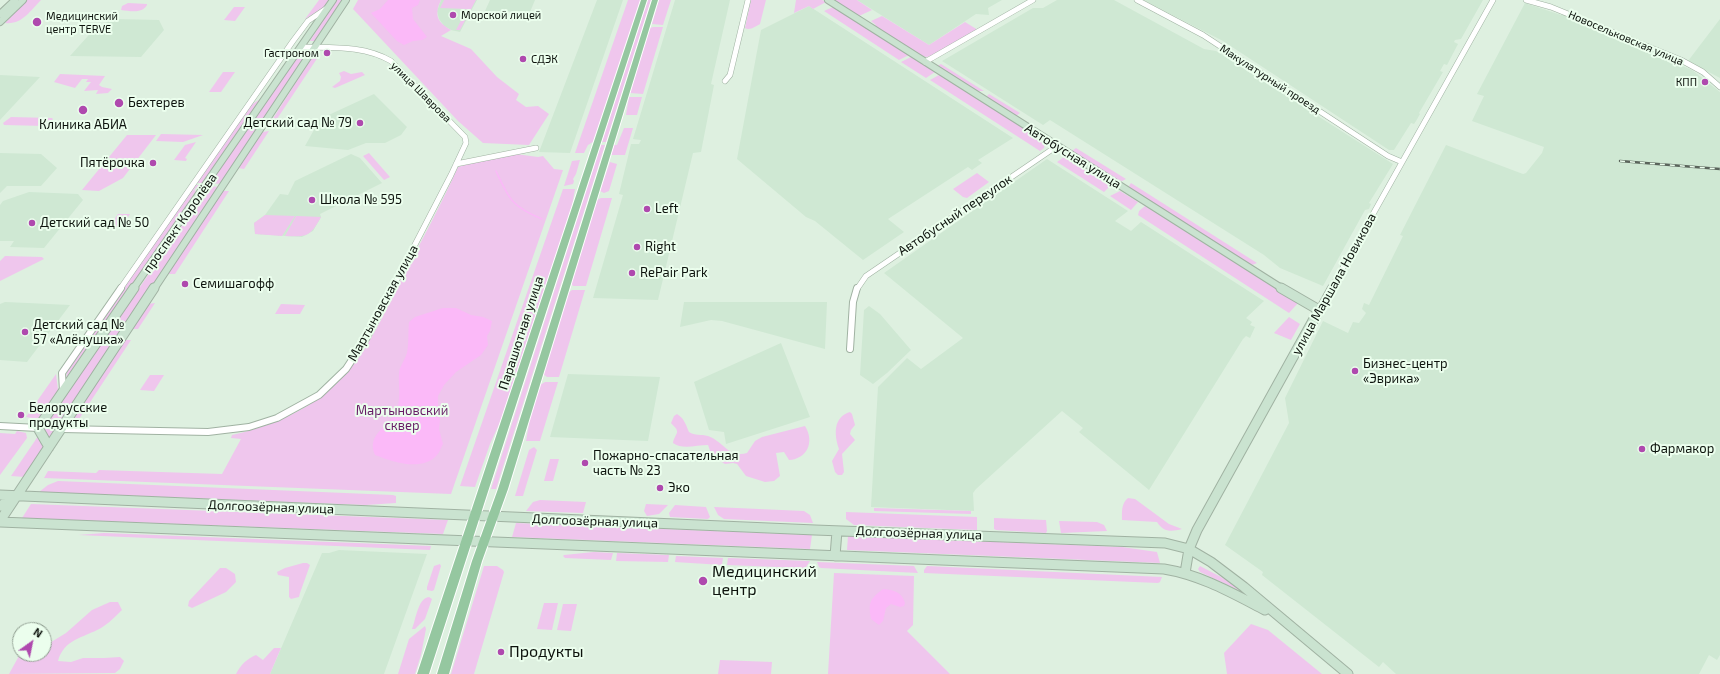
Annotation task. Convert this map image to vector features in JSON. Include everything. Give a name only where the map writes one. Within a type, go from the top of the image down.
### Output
[{"type":"main road","name":"Парашютная улица","points":[[423,674],[644,0]]},
{"type":"main road","points":[[443,674],[655,0]]},
{"type":"street","points":[[0,14],[15,0]]},
{"type":"street","points":[[0,22],[23,0]]},
{"type":"street","name":"проспект Королёва","points":[[38,428],[333,0]]},
{"type":"street","name":"проспект Королёва","points":[[0,522],[346,0]]},
{"type":"street","points":[[725,81],[730,75],[748,0]]},
{"type":"street","name":"Автобусная улица","points":[[828,0],[1302,302],[1320,310]]},
{"type":"street","points":[[925,62],[1033,0]]},
{"type":"street","name":"Макулатурный проезд","points":[[1137,0],[1203,35],[1388,156],[1402,162]]},
{"type":"street","name":"улица Маршала Новикова","points":[[1185,573],[1189,549],[1206,515],[1402,162],[1494,0]]},
{"type":"street","name":"Новосельковская улица","points":[[1526,0],[1551,7],[1681,60],[1703,72],[1720,87]]},
{"type":"street","points":[[63,392],[62,373],[306,23],[328,7]]},
{"type":"street","name":"улица Шаврова","points":[[301,47],[365,50],[383,56],[391,61],[466,137]]},
{"type":"street","points":[[250,102],[270,92]]},
{"type":"street","name":"Мартыновская улица","points":[[62,428],[201,432],[231,431],[264,423],[309,402],[319,395],[337,379],[363,343],[416,244],[456,164],[466,143],[466,137]]},
{"type":"street","name":"Автобусный переулок","points":[[850,349],[852,341],[853,298],[856,288],[861,281],[873,270],[1057,146]]},
{"type":"street","points":[[456,164],[536,148]]},
{"type":"street","points":[[0,426],[38,428],[49,447]]},
{"type":"street","name":"Долгоозёрная улица","points":[[0,495],[16,497],[837,531],[1165,543],[1189,549]]},
{"type":"street","points":[[0,506],[16,497]]},
{"type":"street","name":"Долгоозёрная улица","points":[[0,522],[1148,569],[1185,573],[1210,581],[1275,614]]},
{"type":"street","points":[[835,556],[837,531]]},
{"type":"street","points":[[1189,549],[1244,587],[1348,674]]},
{"type":"shaded area","points":[[388,0],[420,0],[418,5],[412,8],[413,19],[427,37],[404,45],[397,41],[371,13],[380,9]]},
{"type":"shaded area","name":"Морской лицей","points":[[441,0],[477,0],[460,32],[451,30],[444,26],[439,19],[437,11]]},
{"type":"shaded area","points":[[490,0],[535,0],[530,12],[485,11]]},
{"type":"shaded area","points":[[597,0],[623,0],[570,153],[539,152]]},
{"type":"shaded area","points":[[675,0],[730,0],[711,84],[714,85],[701,152],[693,153],[658,300],[593,298],[623,195],[619,194],[631,144],[639,144],[641,140],[633,139]]},
{"type":"shaded area","points":[[857,0],[1002,0],[988,8],[989,15],[976,14],[929,45]]},
{"type":"shaded area","points":[[1057,0],[1114,0],[1204,49],[1216,51],[1393,164],[1369,203],[1371,204],[1369,209],[1365,210],[1323,286],[1280,268],[1264,255],[1050,120],[1043,125],[942,61],[1033,8],[1043,8]]},
{"type":"shaded area","points":[[1143,0],[1483,0],[1461,39],[1455,40],[1454,42],[1458,44],[1447,65],[1444,64],[1440,71],[1443,72],[1419,113],[1420,114],[1416,121],[1414,124],[1411,123],[1394,150],[1389,150],[1223,41]]},
{"type":"shaded area","points":[[1525,3],[1561,15],[1563,14],[1581,24],[1692,70],[1720,92],[1720,655],[1717,660],[1709,655],[1699,674],[1396,674],[1383,662],[1379,667],[1262,575],[1263,572],[1225,545],[1289,423],[1285,398],[1323,321],[1348,333],[1353,322],[1359,323],[1366,313],[1362,309],[1364,303],[1369,305],[1403,236],[1400,235],[1446,145],[1523,174],[1526,173],[1542,153],[1544,147],[1472,121],[1484,96],[1477,94]]},
{"type":"shaded area","points":[[809,6],[1013,138],[978,160],[982,163],[972,170],[968,167],[888,219],[904,232],[863,260],[815,221],[806,217],[737,159],[761,30]]},
{"type":"shaded area","points":[[115,19],[159,20],[164,30],[141,57],[70,56],[96,27]]},
{"type":"shaded area","points":[[1720,19],[1720,78],[1688,61]]},
{"type":"shaded area","points":[[0,75],[40,77],[0,120]]},
{"type":"shaded area","name":"Детский сад № 79","points":[[374,94],[407,127],[401,135],[385,143],[366,143],[348,150],[305,146],[320,119]]},
{"type":"shaded area","name":"Детский сад № 50","points":[[0,153],[41,154],[57,168],[41,186],[7,186],[0,193]]},
{"type":"shaded area","name":"Школа № 595","points":[[351,154],[360,158],[382,183],[320,214],[321,217],[313,231],[302,237],[255,234],[254,223],[265,215],[280,194],[288,195],[295,181]]},
{"type":"shaded area","points":[[1047,159],[1128,211],[1115,221],[1131,231],[1141,222],[1264,301],[1246,318],[1252,322],[1250,325],[1255,327],[1250,338],[1246,336],[1243,339],[1149,490],[1079,432],[1083,428],[1062,411],[976,489],[973,493],[974,511],[871,507],[878,387],[907,358],[921,369],[963,338],[884,273]]},
{"type":"shaded area","name":"Детский сад № 50","points":[[29,192],[78,194],[83,200],[44,248],[10,247],[14,241],[0,241],[0,205],[3,201]]},
{"type":"shaded area","name":"Детский сад № 57 «Алёнушка»","points":[[5,302],[70,305],[27,362],[0,360],[0,304]]},
{"type":"shaded area","points":[[684,302],[827,302],[825,349],[722,321],[711,320],[680,327]]},
{"type":"shaded area","points":[[869,306],[880,314],[911,350],[873,384],[860,375],[864,310]]},
{"type":"shaded area","points":[[443,308],[456,308],[471,315],[483,317],[492,321],[490,331],[487,336],[488,345],[481,355],[456,372],[444,385],[438,396],[438,416],[440,420],[439,429],[443,444],[437,455],[424,463],[399,463],[375,455],[373,442],[379,432],[392,418],[397,408],[399,371],[407,353],[409,322],[415,317]]},
{"type":"shaded area","points":[[781,343],[810,417],[726,444],[724,432],[709,430],[694,382]]},
{"type":"shaded area","points":[[568,374],[660,377],[648,441],[550,437]]},
{"type":"shaded area","points":[[339,550],[427,554],[384,674],[270,674],[322,553],[329,553]]},
{"type":"shaded area","points":[[883,589],[897,592],[902,596],[905,603],[904,606],[900,607],[891,604],[886,608],[883,621],[879,625],[871,619],[870,605],[873,598]]},
{"type":"green space","points":[[27,0],[41,0],[21,20],[5,23]]},
{"type":"green space","points":[[319,0],[330,0],[325,7],[305,19]]},
{"type":"green space","points":[[336,0],[342,0],[317,41],[310,41]]},
{"type":"green space","points":[[358,0],[441,0],[437,14],[438,18],[451,30],[441,36],[471,49],[497,77],[519,94],[516,100],[526,107],[538,106],[549,114],[529,145],[483,143],[458,121],[353,9]]},
{"type":"green space","points":[[444,0],[476,0],[460,30],[456,30],[467,9],[440,8]]},
{"type":"green space","points":[[628,0],[641,0],[593,142],[588,145],[584,153],[575,153]]},
{"type":"green space","points":[[648,0],[651,0],[606,142],[602,142]]},
{"type":"green space","points":[[659,0],[671,0],[663,25],[652,24]]},
{"type":"green space","points":[[751,0],[766,0],[760,24],[753,28],[747,29],[745,28]]},
{"type":"green space","points":[[796,0],[822,0],[826,2],[813,9],[809,6],[794,13]]},
{"type":"green space","points":[[834,0],[857,0],[872,10],[859,16]]},
{"type":"green space","points":[[128,3],[147,5],[139,11],[121,10],[122,6]]},
{"type":"green space","points":[[234,7],[245,7],[235,21],[224,20]]},
{"type":"green space","points":[[833,7],[909,55],[899,60],[824,11]]},
{"type":"green space","points":[[882,16],[929,45],[965,22],[978,30],[933,56],[926,57],[920,55],[874,26],[876,25],[871,21]]},
{"type":"green space","points":[[663,27],[643,94],[630,93],[650,28]]},
{"type":"green space","points":[[300,53],[309,53],[221,184],[210,183]]},
{"type":"green space","points":[[314,54],[320,54],[271,128],[267,128]]},
{"type":"green space","points":[[911,57],[935,72],[926,78],[901,62]]},
{"type":"green space","points":[[941,64],[984,91],[977,91],[937,66]]},
{"type":"green space","points":[[344,71],[351,74],[362,72],[365,75],[335,88],[332,87],[340,81],[341,77],[339,73]]},
{"type":"green space","points":[[223,72],[235,72],[221,92],[209,92]]},
{"type":"green space","points":[[60,74],[105,76],[99,85],[112,89],[108,93],[96,94],[98,90],[84,91],[91,82],[86,82],[88,79],[82,79],[75,88],[54,82]]},
{"type":"green space","points":[[939,75],[1042,140],[1045,143],[1044,148],[1040,151],[930,80]]},
{"type":"green space","points":[[989,94],[1020,113],[1016,116],[990,100],[987,96]]},
{"type":"green space","points":[[629,97],[642,97],[637,115],[626,115]]},
{"type":"green space","points":[[262,98],[204,183],[197,183],[251,105]]},
{"type":"green space","points":[[11,117],[53,119],[45,126],[4,125],[3,123]]},
{"type":"green space","points":[[624,128],[633,128],[625,155],[611,155],[614,145],[617,145]]},
{"type":"green space","points":[[269,131],[244,169],[238,168],[263,132]]},
{"type":"green space","points":[[161,134],[203,135],[183,142],[156,141]]},
{"type":"green space","points":[[127,135],[156,135],[123,178],[99,191],[82,190]]},
{"type":"green space","points":[[196,142],[185,158],[187,159],[186,161],[174,160],[185,145]]},
{"type":"green space","points":[[601,145],[605,145],[496,489],[491,489]]},
{"type":"green space","points":[[1076,148],[1126,179],[1122,181],[1116,179],[1072,151]]},
{"type":"green space","points":[[369,153],[390,177],[384,180],[363,156]]},
{"type":"green space","name":"Мартыновский сквер","points":[[516,154],[538,157],[543,156],[554,169],[563,170],[451,494],[44,478],[48,471],[96,473],[99,470],[222,474],[241,439],[231,438],[232,435],[273,423],[292,415],[309,405],[326,393],[341,379],[354,363],[376,329],[458,167]]},
{"type":"green space","points":[[1064,157],[1110,186],[1104,192],[1057,162]]},
{"type":"green space","points":[[580,160],[573,179],[573,184],[564,186],[572,161]]},
{"type":"green space","points":[[610,162],[617,164],[609,191],[604,193],[600,191]]},
{"type":"green space","points":[[977,173],[989,182],[967,198],[963,197],[953,189]]},
{"type":"green space","points":[[1131,183],[1257,263],[1252,265],[1130,188],[1129,186]]},
{"type":"green space","points":[[195,185],[201,185],[194,190],[196,191],[189,202],[191,202],[66,380],[67,370]]},
{"type":"green space","points":[[209,186],[219,187],[62,421],[49,420]]},
{"type":"green space","points":[[563,189],[575,189],[572,206],[501,420],[490,444],[475,487],[460,486]]},
{"type":"green space","points":[[223,191],[229,191],[175,274],[168,274]]},
{"type":"green space","points":[[1120,191],[1138,202],[1131,210],[1110,196]]},
{"type":"green space","points":[[601,198],[612,198],[586,286],[573,286],[571,283],[597,200]]},
{"type":"green space","points":[[1145,206],[1298,303],[1289,313],[1138,215],[1139,211]]},
{"type":"green space","points":[[118,214],[130,214],[121,227],[109,227]]},
{"type":"green space","points":[[265,215],[295,216],[282,236],[255,234],[254,223]]},
{"type":"green space","points":[[296,216],[321,217],[311,232],[303,236],[285,236]]},
{"type":"green space","points":[[5,256],[42,257],[44,259],[0,281],[0,261]]},
{"type":"green space","points":[[572,290],[585,290],[559,377],[547,377],[543,374],[568,293]]},
{"type":"green space","points":[[155,303],[138,329],[131,329],[148,304]]},
{"type":"green space","points":[[281,304],[305,305],[300,314],[275,314]]},
{"type":"green space","points":[[1289,317],[1300,324],[1291,340],[1274,333]]},
{"type":"green space","points":[[124,340],[131,340],[79,419],[73,418]]},
{"type":"green space","points":[[56,374],[58,390],[56,395],[38,419],[26,417]]},
{"type":"green space","points":[[150,375],[164,375],[154,391],[140,390]]},
{"type":"green space","points":[[545,382],[558,382],[540,441],[526,441],[530,418],[540,385]]},
{"type":"green space","points":[[850,412],[855,425],[850,434],[855,440],[842,454],[844,472],[842,475],[838,475],[835,472],[832,461],[839,449],[836,438],[836,427],[840,418],[844,414]]},
{"type":"green space","points":[[677,414],[686,424],[689,432],[713,438],[735,453],[747,453],[755,441],[762,437],[805,426],[809,438],[808,449],[800,457],[789,460],[784,452],[776,453],[780,476],[774,481],[765,482],[746,476],[737,464],[725,464],[712,456],[708,445],[685,447],[673,443],[677,432],[671,423],[674,416]]},
{"type":"green space","points":[[47,423],[61,424],[25,477],[11,476]]},
{"type":"green space","points":[[17,431],[26,433],[27,438],[0,475],[0,433],[15,434]]},
{"type":"green space","points":[[534,447],[537,450],[523,496],[515,496],[529,450]]},
{"type":"green space","points":[[550,459],[559,459],[553,481],[544,481]]},
{"type":"green space","points":[[58,481],[393,495],[396,496],[396,503],[366,505],[39,492],[48,485]]},
{"type":"green space","points":[[1128,498],[1135,499],[1169,524],[1182,529],[1174,531],[1168,530],[1162,528],[1157,522],[1122,520],[1123,505]]},
{"type":"green space","points":[[540,500],[586,502],[583,513],[526,511],[533,502]]},
{"type":"green space","points":[[31,504],[448,520],[443,534],[22,518]]},
{"type":"green space","points":[[646,504],[668,505],[659,514],[647,516],[644,511]]},
{"type":"green space","points":[[675,505],[706,507],[710,517],[708,519],[670,517],[669,513]]},
{"type":"green space","points":[[714,507],[804,511],[810,515],[813,523],[724,519],[718,515]]},
{"type":"green space","points":[[874,508],[971,511],[971,514],[874,511]]},
{"type":"green space","points":[[846,512],[977,517],[977,530],[854,525],[846,519]]},
{"type":"green space","points":[[994,518],[1046,520],[1047,531],[1046,533],[996,530],[994,529]]},
{"type":"green space","points":[[1059,521],[1097,522],[1104,525],[1107,531],[1061,533]]},
{"type":"green space","points":[[516,523],[812,535],[810,549],[512,537]]},
{"type":"green space","points":[[104,533],[431,546],[430,550],[78,535]]},
{"type":"green space","points":[[848,536],[1122,547],[1157,552],[1160,563],[847,550]]},
{"type":"green space","points":[[594,552],[613,553],[611,560],[565,558],[563,556],[564,555]]},
{"type":"green space","points":[[617,553],[669,555],[668,562],[616,561]]},
{"type":"green space","points":[[676,556],[723,558],[722,565],[675,562]]},
{"type":"green space","points":[[728,558],[810,561],[806,567],[802,568],[727,565]]},
{"type":"green space","points":[[817,562],[914,566],[918,573],[821,568]]},
{"type":"green space","points":[[303,563],[310,565],[299,597],[291,599],[289,597],[289,577],[278,575],[277,572]]},
{"type":"green space","points":[[440,564],[441,566],[434,590],[427,590],[434,566]]},
{"type":"green space","points":[[484,566],[497,566],[504,572],[474,674],[451,674]]},
{"type":"green space","points":[[927,566],[1162,577],[1158,583],[924,573]]},
{"type":"green space","points":[[1200,566],[1221,577],[1243,592],[1200,572],[1198,569]]},
{"type":"green space","points":[[220,568],[226,568],[235,574],[236,582],[226,592],[192,608],[188,606],[189,601]]},
{"type":"green space","points":[[834,573],[914,576],[913,625],[907,631],[950,674],[828,674]]},
{"type":"green space","points":[[429,597],[432,599],[425,619],[415,629],[412,629],[422,601]]},
{"type":"green space","points":[[110,602],[118,602],[122,610],[104,626],[69,644],[61,654],[58,661],[71,662],[83,658],[120,657],[124,661],[120,669],[115,673],[9,674],[16,662],[52,662],[52,642],[66,633],[92,610]]},
{"type":"green space","points":[[544,603],[558,603],[552,630],[537,629]]},
{"type":"green space","points":[[563,604],[577,604],[571,631],[557,630]]},
{"type":"green space","points":[[1251,624],[1268,630],[1322,674],[1227,674],[1224,653]]},
{"type":"green space","points":[[425,626],[426,629],[421,655],[415,674],[398,674],[409,639]]},
{"type":"green space","points":[[274,648],[281,648],[270,674],[236,674],[244,662],[256,655],[263,660]]},
{"type":"green space","points":[[720,660],[772,662],[771,674],[718,674]]},
{"type":"waterway","points":[[496,171],[504,189],[513,201],[532,215],[542,219]]},
{"type":"railway","points":[[1620,161],[1720,169]]},
{"type":"place","name":"Морской лицей","points":[[453,15]]},
{"type":"place","name":"Медицинский центр TERVE","points":[[37,22]]},
{"type":"place","name":"Гастроном","points":[[327,53]]},
{"type":"place","name":"СДЭК","points":[[523,59]]},
{"type":"place","name":"КПП","points":[[1705,82]]},
{"type":"place","name":"Бехтерев","points":[[119,103]]},
{"type":"place","name":"Клиника АБИА","points":[[83,110]]},
{"type":"place","name":"Детский сад № 79","points":[[360,123]]},
{"type":"place","name":"Пятёрочка","points":[[153,163]]},
{"type":"place","name":"Школа № 595","points":[[312,200]]},
{"type":"place","name":"Left","points":[[647,209]]},
{"type":"place","name":"Детский сад № 50","points":[[32,223]]},
{"type":"place","name":"Right","points":[[637,247]]},
{"type":"place","name":"RePair Park","points":[[632,273]]},
{"type":"place","name":"Семишагофф","points":[[185,284]]},
{"type":"place","name":"Детский сад № 57 «Алёнушка»","points":[[25,332]]},
{"type":"place","name":"Бизнес-центр «Эврика»","points":[[1355,371]]},
{"type":"place","name":"Белорусские продукты","points":[[21,415]]},
{"type":"place","name":"Фармакор","points":[[1642,449]]},
{"type":"place","name":"Пожарно-спасательная часть № 23","points":[[585,463]]},
{"type":"place","name":"Эко","points":[[660,488]]},
{"type":"place","name":"Медицинский центр","points":[[703,581]]},
{"type":"place","name":"Продукты","points":[[501,652]]}]
